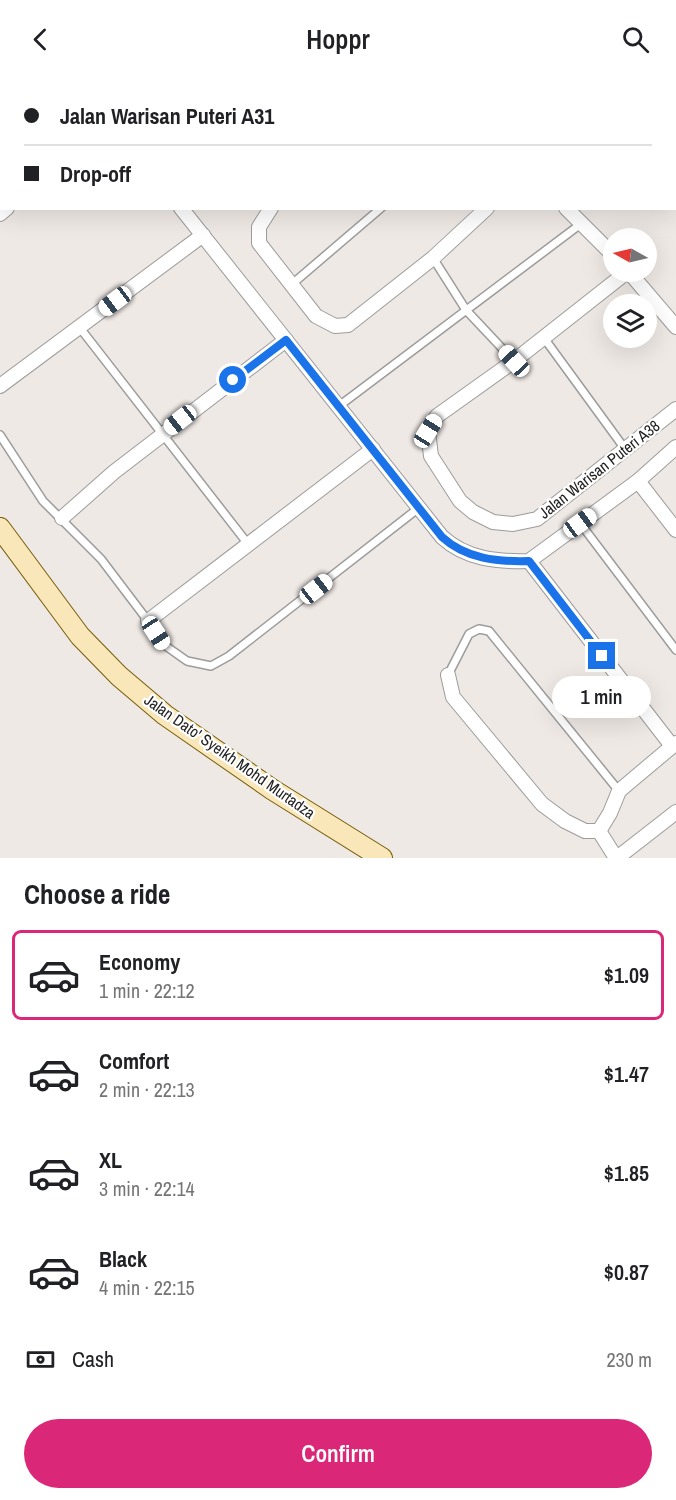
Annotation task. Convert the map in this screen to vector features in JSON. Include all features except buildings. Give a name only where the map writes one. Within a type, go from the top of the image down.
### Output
[{"type":"main road","name":"Jalan Dato' Syeikh Mohd Murtadza","points":[[0,528],[80,636],[119,676],[165,715],[263,783],[382,858]]},
{"type":"street","points":[[183,210],[442,537],[453,547],[473,557],[515,562],[529,561],[638,481],[676,447]]},
{"type":"street","points":[[270,210],[259,227],[259,243],[316,316],[335,326],[348,325],[433,258],[485,210]]},
{"type":"street","points":[[568,210],[603,245]]},
{"type":"street","points":[[0,386],[203,235]]},
{"type":"street","points":[[514,361],[615,282]]},
{"type":"street","points":[[637,282],[676,327]]},
{"type":"street","points":[[62,519],[114,472],[286,340]]},
{"type":"street","name":"Jalan Warisan Puteri A38","points":[[514,361],[438,416],[428,431],[430,456],[460,501],[473,512],[493,522],[513,524],[537,519],[676,409]]},
{"type":"street","points":[[148,621],[373,449]]},
{"type":"street","points":[[638,481],[676,530]]},
{"type":"street","points":[[529,561],[674,744],[619,791],[599,831]]},
{"type":"street","points":[[448,675],[453,697],[542,804],[574,826],[585,831],[599,831]]},
{"type":"street","points":[[599,831],[617,858],[676,812]]},
{"type":"lane","points":[[291,285],[379,210]]},
{"type":"lane","points":[[339,406],[582,223]]},
{"type":"lane","points":[[433,258],[466,310],[514,361]]},
{"type":"lane","points":[[80,328],[248,544]]},
{"type":"lane","points":[[544,338],[625,449]]},
{"type":"lane","points":[[0,435],[43,501],[101,559],[163,644],[187,661],[211,666],[229,657],[420,507]]},
{"type":"lane","points":[[580,523],[676,650]]},
{"type":"lane","points":[[448,675],[469,634],[479,629],[489,631],[619,791]]},
{"type":"route","points":[[233,380],[286,340],[442,537],[453,547],[473,557],[515,562],[529,561],[602,656]]}]
